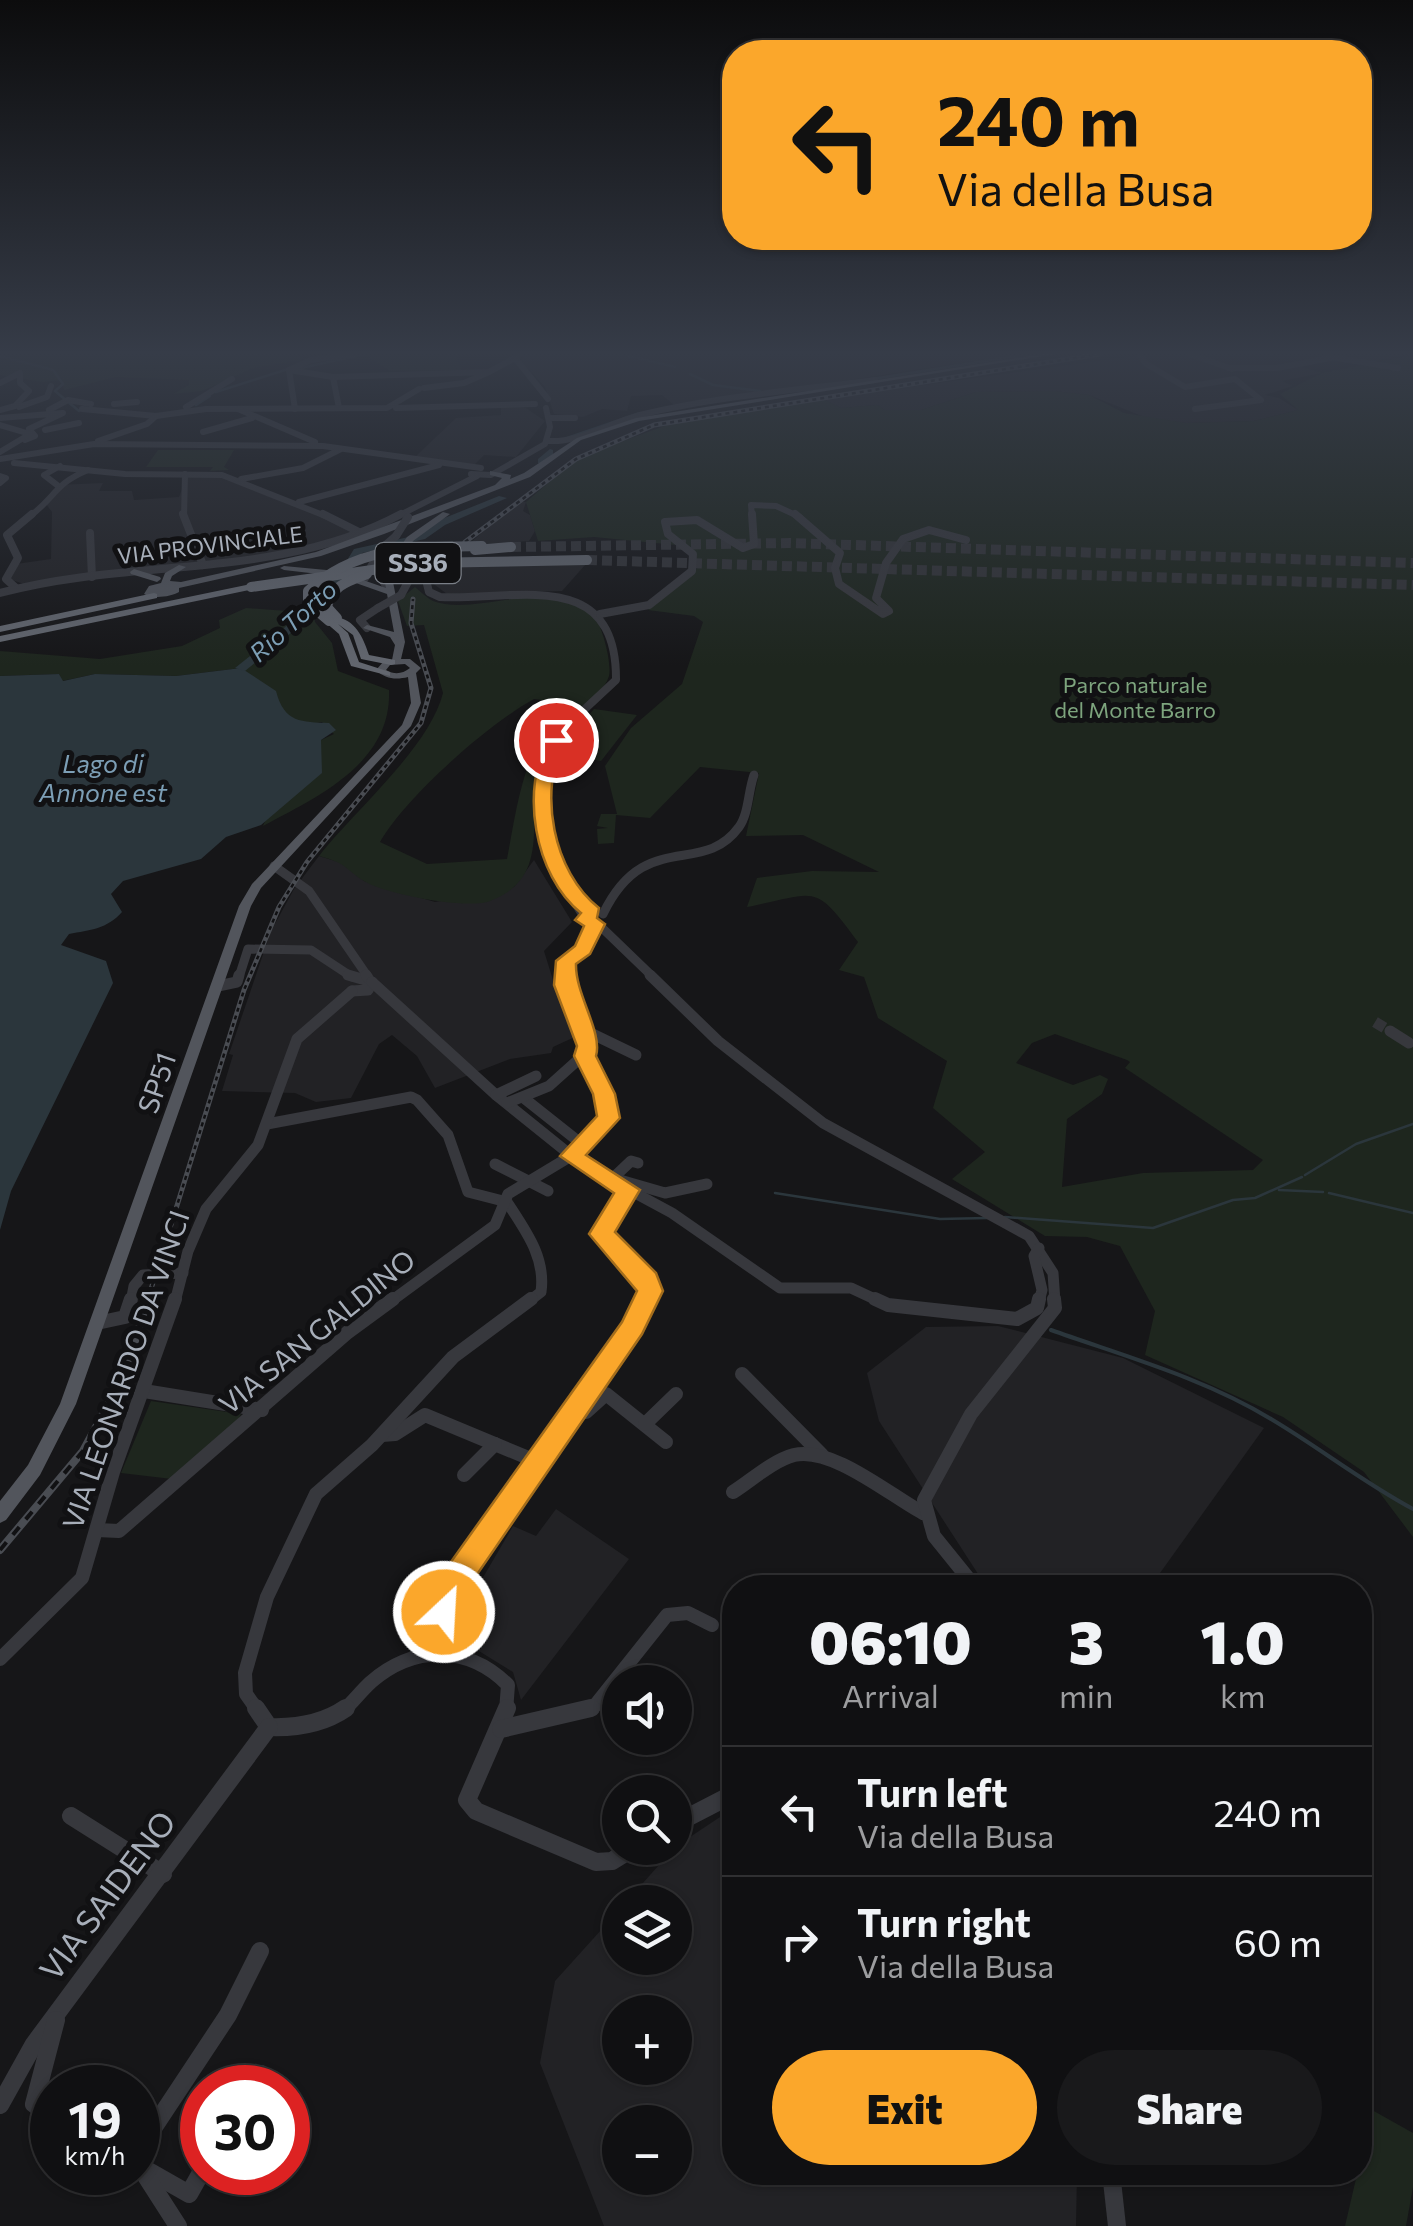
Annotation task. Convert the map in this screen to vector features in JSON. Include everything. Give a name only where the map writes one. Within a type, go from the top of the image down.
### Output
[{"type":"highway","name":"SS36","points":[[0,632],[327,570],[511,547],[411,547],[367,556],[308,592],[308,603],[357,634],[360,646],[371,660],[394,661]]},
{"type":"highway","name":"SS36","points":[[388,675],[354,664],[343,633],[327,606],[329,595],[364,574],[516,559]]},
{"type":"highway","name":"SS36","points":[[0,632],[316,574],[422,563],[586,560]]},
{"type":"highway","points":[[0,632],[161,584]]},
{"type":"highway","points":[[360,646],[367,628]]},
{"type":"main road","points":[[161,584],[318,554],[527,476],[552,458]]},
{"type":"main road","points":[[134,572],[161,584],[273,569],[334,553],[533,477],[561,458]]},
{"type":"main road","points":[[446,506],[508,478],[480,474]]},
{"type":"main road","points":[[416,703],[407,685],[381,668],[394,661],[401,649],[388,590],[393,559],[410,539],[460,506]]},
{"type":"main road","points":[[161,584],[182,567]]},
{"type":"main road","points":[[273,569],[315,569],[388,590]]},
{"type":"main road","points":[[391,605],[412,667],[416,703]]},
{"type":"main road","points":[[367,628],[394,635],[401,649]]},
{"type":"main road","points":[[394,661],[412,667]]},
{"type":"main road","points":[[388,675],[412,667]]},
{"type":"main road","name":"SP51","points":[[0,1515],[55,1434],[245,906],[314,832],[315,824],[399,736],[416,703]]},
{"type":"street","points":[[236,480],[303,468],[322,458]]},
{"type":"street","points":[[408,458],[480,474]]},
{"type":"street","points":[[364,582],[408,517],[480,474],[527,458]]},
{"type":"street","points":[[2,459],[125,474],[185,474],[236,480],[298,502],[364,534]]},
{"type":"street","points":[[298,502],[414,475],[443,463]]},
{"type":"street","points":[[57,485],[44,475],[62,465]]},
{"type":"street","points":[[16,588],[6,579],[18,558],[7,536],[46,504],[57,485],[92,468]]},
{"type":"street","points":[[185,474],[181,509],[203,564]]},
{"type":"street","name":"VIA PROVINCIALE","points":[[182,567],[287,556],[364,534],[480,474]]},
{"type":"street","points":[[367,628],[360,620],[400,595],[410,579],[420,577],[426,580],[428,592],[442,597],[546,594],[577,601],[600,614],[650,604],[692,571],[694,556],[668,534],[664,523],[673,518],[690,518],[714,528],[743,548],[754,543],[751,504],[766,504],[824,533],[840,554],[834,568],[839,584],[883,614],[889,612],[876,598],[883,568],[902,538],[922,530],[966,540]]},
{"type":"street","points":[[90,534],[92,577]]},
{"type":"street","points":[[372,566],[388,590]]},
{"type":"street","name":"VIA PROVINCIALE","points":[[0,593],[134,572]]},
{"type":"street","points":[[600,614],[616,664],[616,680],[562,730],[544,764],[548,848],[554,870],[594,920],[718,1041],[823,1122],[1010,1224],[1042,1252],[1057,1290],[1054,1308],[955,1438],[930,1484],[923,1513]]},
{"type":"street","points":[[501,1099],[525,1099],[585,1056],[588,1046],[565,985],[564,965],[583,950],[594,920],[608,899],[644,862],[700,852],[726,841],[740,826],[754,775]]},
{"type":"street","points":[[280,868],[308,891],[362,980]]},
{"type":"street","points":[[218,986],[237,982],[244,952],[254,948],[310,950],[389,996],[501,1099],[571,1156],[672,1214],[780,1288],[851,1288],[888,1305],[1017,1319],[1037,1308],[1042,1290],[1034,1256],[1042,1252]]},
{"type":"street","name":"VIA LEONARDO DA VINCI","points":[[0,1658],[82,1578],[113,1472],[206,1209],[258,1145],[296,1039],[362,980]]},
{"type":"street","points":[[578,1027],[636,1055]]},
{"type":"street","points":[[1390,1031],[1409,1043]]},
{"type":"street","name":"VIA SAN GALDINO","points":[[97,1530],[118,1531],[348,1332],[495,1225],[508,1194],[583,1145],[609,1118],[604,1094],[585,1056]]},
{"type":"street","points":[[501,1099],[536,1076]]},
{"type":"street","points":[[267,1124],[411,1097],[417,1100],[448,1134],[468,1192],[507,1202],[544,1267],[541,1292],[453,1357],[382,1435],[316,1494],[268,1597],[245,1673],[246,1694],[270,1727],[291,1728],[339,1714],[370,1682],[415,1656],[436,1652],[480,1660],[508,1685],[511,1702],[502,1729],[469,1786],[467,1800],[476,1812],[602,1862]]},
{"type":"street","points":[[525,1099],[583,1145]]},
{"type":"street","points":[[613,1178],[631,1162],[638,1163]]},
{"type":"street","points":[[494,1164],[548,1190]]},
{"type":"street","points":[[613,1178],[665,1193],[707,1184]]},
{"type":"street","points":[[415,1656],[444,1612],[454,1583],[649,1299],[646,1280],[601,1234],[628,1190]]},
{"type":"street","points":[[98,1323],[125,1317],[132,1309],[130,1288],[135,1280],[150,1272],[183,1273]]},
{"type":"street","points":[[742,1374],[825,1457],[923,1513],[931,1531],[966,1575]]},
{"type":"street","points":[[144,1390],[262,1410]]},
{"type":"street","points":[[574,1410],[586,1412],[606,1394],[666,1442]]},
{"type":"street","points":[[644,1424],[676,1394]]},
{"type":"street","points":[[382,1435],[395,1434],[425,1414],[538,1462]]},
{"type":"street","points":[[464,1475],[495,1444]]},
{"type":"street","points":[[733,1492],[793,1456],[825,1457]]},
{"type":"street","points":[[444,1612],[454,1655]]},
{"type":"street","points":[[502,1729],[593,1708],[667,1615],[688,1613],[712,1626]]},
{"type":"street","name":"VIA SAIDENO","points":[[0,2104],[56,2016],[270,1727]]},
{"type":"street","points":[[692,1815],[722,1800]]},
{"type":"street","points":[[71,1816],[163,1874]]},
{"type":"street","points":[[160,2125],[228,2015],[260,1951]]},
{"type":"street","points":[[43,2065],[52,2046],[56,2016]]},
{"type":"street","points":[[1112,2185],[1116,2226]]},
{"type":"street","points":[[159,2195],[178,2226]]},
{"type":"shaded area","points":[[421,458],[481,458],[474,465]]},
{"type":"shaded area","points":[[215,475],[298,502],[363,534],[314,549],[24,584],[9,579],[16,564],[51,559],[52,512],[46,504],[57,485],[103,483],[99,491],[132,491],[134,500],[179,497],[187,476]]},
{"type":"shaded area","points":[[516,502],[526,502],[523,511],[530,515],[535,531],[529,541],[468,545]]},
{"type":"shaded area","points":[[586,564],[562,591],[447,594],[431,582],[445,566]]},
{"type":"shaded area","points":[[319,856],[349,865],[364,881],[435,902],[514,887],[534,860],[572,922],[544,951],[557,993],[579,1035],[553,1047],[551,1053],[510,1059],[435,1088],[417,1056],[392,1035],[379,1044],[351,1098],[316,1102],[295,1093],[222,1091],[233,1055],[229,1054],[271,931],[294,889]]},
{"type":"shaded area","points":[[998,1326],[1123,1358],[1264,1428],[1159,1575],[979,1575],[879,1421],[867,1373],[926,1327]]},
{"type":"shaded area","points":[[556,1509],[629,1559],[521,1700],[513,1672],[466,1643],[458,1622],[466,1586],[478,1586],[513,1526],[536,1536]]},
{"type":"shaded area","points":[[722,1816],[722,2185],[1077,2185],[1076,2226],[604,2226],[540,2063],[555,1981],[602,1929],[602,1975],[692,1975],[692,1885],[641,1885],[659,1865],[692,1865],[692,1836]]},
{"type":"green space","points":[[152,458],[229,458],[224,467],[229,470],[146,467]]},
{"type":"green space","name":"Parco naturale del Monte Barro","points":[[577,458],[1413,458],[1413,1537],[1364,1472],[1283,1417],[1145,1355],[1155,1311],[1120,1246],[1087,1237],[1045,1236],[952,1179],[985,1152],[933,1108],[947,1061],[878,1018],[864,977],[839,970],[858,942],[832,909],[812,896],[747,907],[757,878],[812,871],[879,872],[803,835],[746,836],[759,773],[700,767],[650,818],[616,815],[614,843],[598,844],[597,829],[608,828],[597,826],[601,814],[617,814],[605,766],[631,728],[682,684],[703,622],[694,616],[648,610],[700,566],[686,546],[594,537],[538,541],[526,502]],"holes":[[[1055,1034],[1130,1062],[1125,1068],[1263,1160],[1253,1170],[1143,1173],[1062,1187],[1067,1119],[1102,1094],[1108,1079],[1100,1075],[1073,1085],[1016,1063],[1032,1043]]]},
{"type":"green space","points":[[415,587],[433,601],[451,605],[539,596],[560,598],[579,604],[595,618],[604,638],[609,676],[597,694],[553,734],[538,762],[530,860],[523,876],[510,890],[490,901],[464,904],[389,891],[319,856],[407,757],[435,714],[443,693],[424,625],[407,626],[398,601]],"holes":[[[534,699],[564,703],[531,757],[507,859],[427,864],[380,842],[409,804],[449,763],[515,710]]]},
{"type":"green space","points":[[246,608],[314,613],[315,622],[332,643],[338,671],[389,690],[387,716],[365,757],[328,789],[263,826],[266,819],[321,773],[321,740],[334,734],[322,722],[310,723],[287,715],[241,668],[176,676],[95,674],[62,681],[59,674],[0,676],[0,651],[100,659],[182,646],[220,628],[219,620]]},
{"type":"green space","points":[[594,709],[637,715],[601,761],[556,753]]},
{"type":"green space","points":[[151,1401],[241,1414],[235,1427],[172,1479],[121,1473]]},
{"type":"green space","points":[[1372,2110],[1413,2133],[1413,2187],[1406,2226],[1345,2226],[1355,2185],[1372,2185]]},
{"type":"water","name":"Lago di Annone est","points":[[241,668],[276,691],[279,702],[295,719],[329,723],[336,730],[321,740],[322,773],[261,825],[226,837],[201,859],[123,881],[111,894],[122,912],[104,925],[69,934],[61,945],[106,961],[113,983],[11,1191],[0,1230],[0,676],[59,674],[63,681],[95,674],[176,676]]},
{"type":"waterway","name":"Rio Torto","points":[[541,461],[544,458]]},
{"type":"waterway","name":"Rio Torto","points":[[241,668],[283,635],[342,577],[358,551],[421,537],[441,523],[502,498]]},
{"type":"waterway","points":[[1305,1175],[1356,1144],[1413,1124]]},
{"type":"waterway","points":[[1005,1217],[1153,1228],[1233,1200],[1255,1198],[1302,1177]]},
{"type":"waterway","points":[[1279,1190],[1323,1192]]},
{"type":"waterway","points":[[775,1193],[940,1219],[987,1218]]},
{"type":"waterway","points":[[1329,1193],[1413,1213]]},
{"type":"waterway","points":[[1051,1330],[1219,1391],[1289,1430],[1413,1509]]},
{"type":"tunnel","points":[[511,547],[790,543],[1413,563]]},
{"type":"tunnel","points":[[587,560],[1413,585]]},
{"type":"tunnel","points":[[1375,1022],[1390,1031]]},
{"type":"railway","points":[[465,542],[579,458]]},
{"type":"railway","points":[[147,1302],[244,990],[279,907],[307,862],[421,723],[431,688],[411,623],[413,599]]},
{"type":"railway","points":[[0,1550],[83,1451],[125,1374],[148,1299]]},
{"type":"route","points":[[444,1612],[454,1583],[649,1299],[646,1280],[601,1234],[628,1190],[571,1156],[609,1118],[604,1094],[585,1056],[588,1046],[570,1008],[565,985],[566,961],[583,950],[596,924],[585,920],[592,912],[578,903],[554,870],[548,848],[542,791],[544,764],[556,740]]}]
